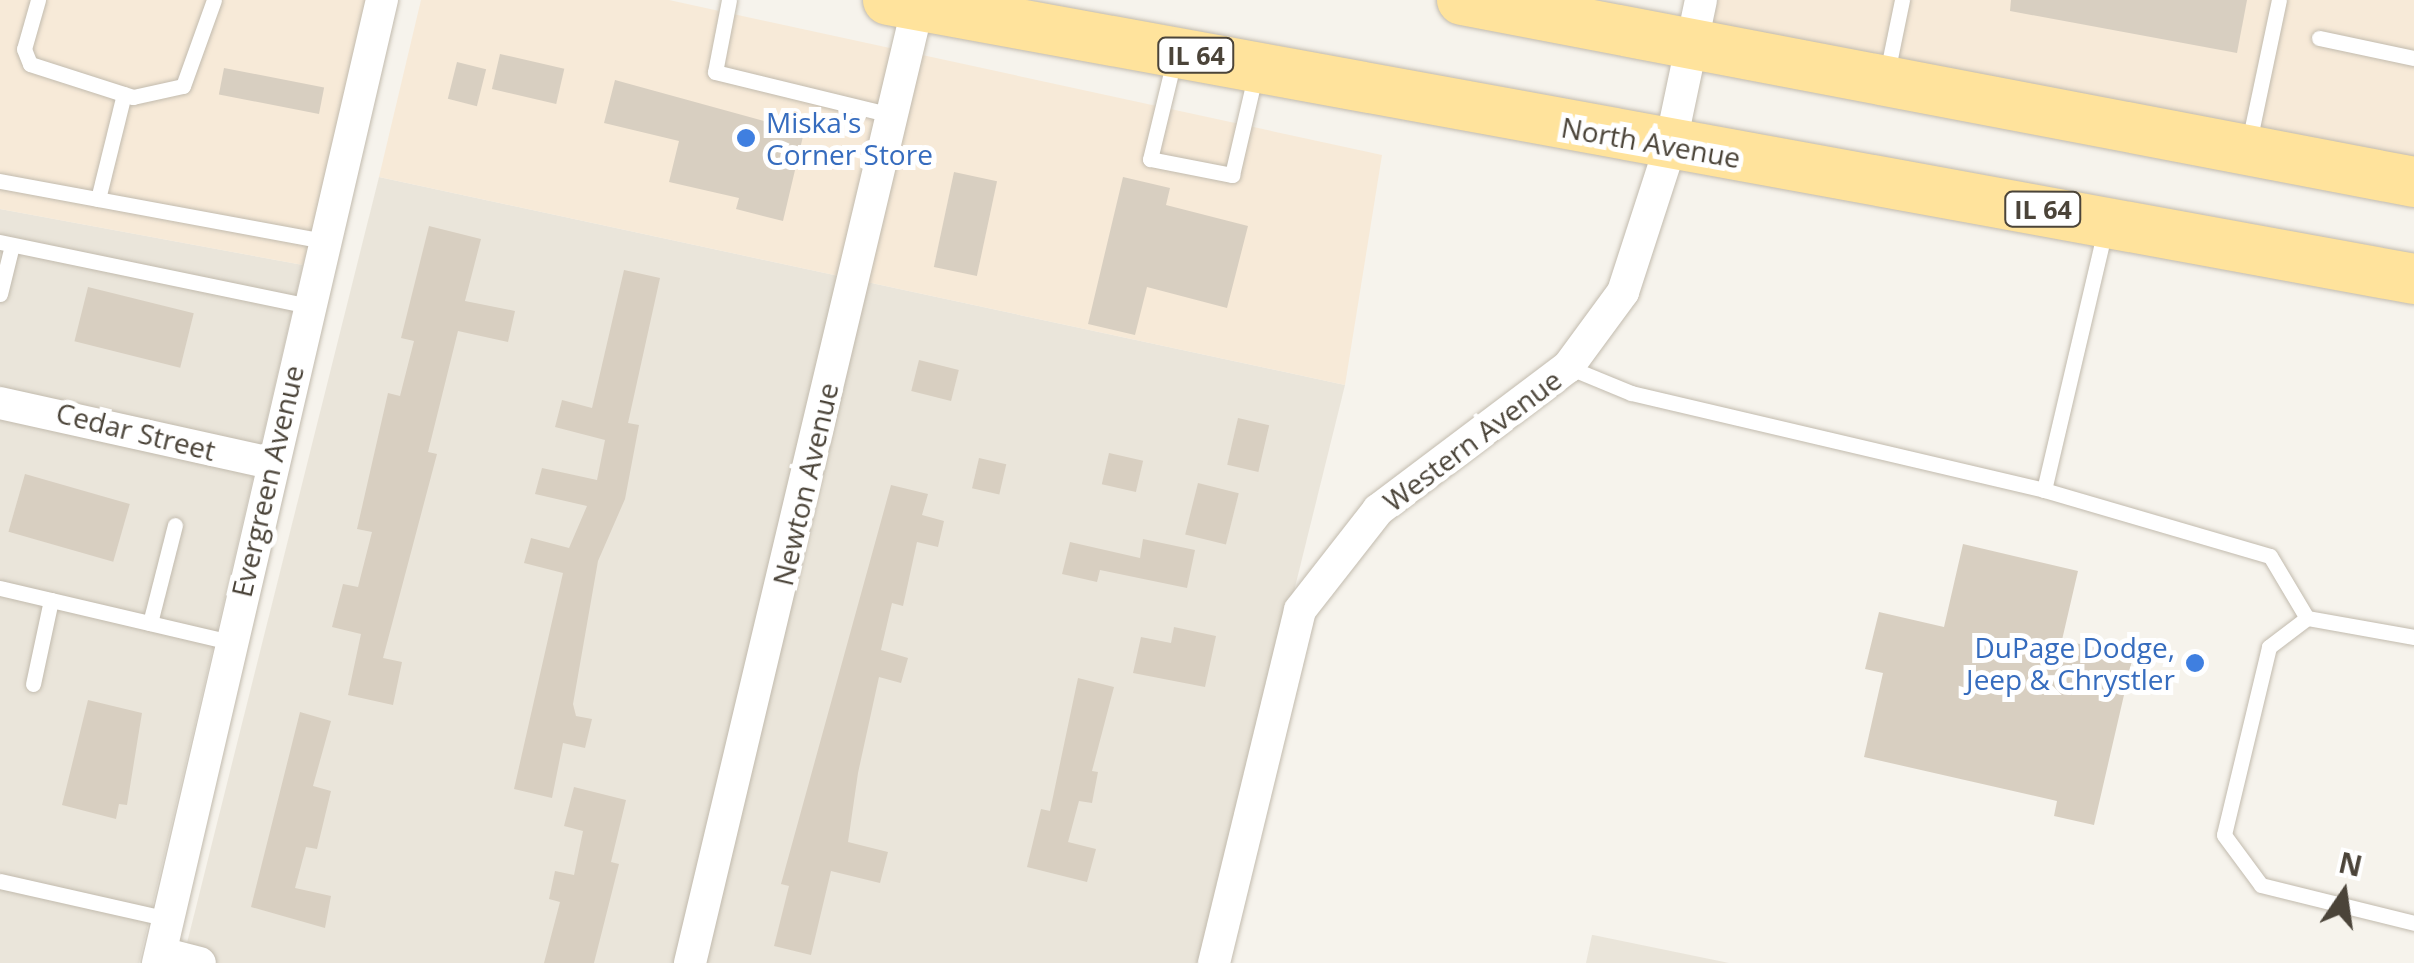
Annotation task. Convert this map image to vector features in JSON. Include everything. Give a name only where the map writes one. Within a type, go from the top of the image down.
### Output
[{"type":"main road","points":[[1462,0],[1697,22],[1885,82],[2414,182]]},
{"type":"main road","name":"North Avenue","points":[[903,3],[1176,51],[1670,147],[2107,220],[2414,279]]},
{"type":"street","name":"Evergreen Avenue","points":[[159,958],[382,0]]},
{"type":"street","name":"Newton Avenue","points":[[690,963],[892,115],[903,3]]},
{"type":"street","name":"Western Avenue","points":[[1214,963],[1300,610],[1378,510],[1568,368],[1622,292],[1670,147],[1697,22]]},
{"type":"street","name":"Cedar Street","points":[[0,403],[271,464]]},
{"type":"street","points":[[159,958],[200,963]]},
{"type":"lane","points":[[38,0],[24,49],[30,64],[124,94],[183,86],[214,0]]},
{"type":"lane","points":[[729,0],[715,72],[892,115]]},
{"type":"lane","points":[[1885,82],[1902,0]]},
{"type":"lane","points":[[2247,151],[2278,0]]},
{"type":"lane","points":[[2319,38],[2414,58]]},
{"type":"lane","points":[[1176,51],[1150,159],[1232,175],[1257,67]]},
{"type":"lane","points":[[98,200],[124,94]]},
{"type":"lane","points":[[0,181],[323,241]]},
{"type":"lane","points":[[2044,490],[2107,220]]},
{"type":"lane","points":[[0,294],[6,243],[308,306]]},
{"type":"lane","points":[[1568,368],[1630,393],[2044,490],[2270,556],[2307,618]]},
{"type":"lane","points":[[150,624],[176,526]]},
{"type":"lane","points":[[0,588],[230,642]]},
{"type":"lane","points":[[33,684],[50,600]]},
{"type":"lane","points":[[2414,637],[2307,618],[2269,646],[2224,835],[2261,885],[2414,923]]},
{"type":"lane","points":[[0,881],[168,919]]},
{"type":"shaded area","points":[[0,0],[374,0],[303,265],[0,209]]},
{"type":"shaded area","points":[[421,0],[669,0],[1382,155],[1345,385],[379,177]]},
{"type":"shaded area","points":[[1718,0],[2414,0],[2414,168],[1710,34]]},
{"type":"shaded area","points":[[379,177],[1345,385],[1202,963],[182,963]]},
{"type":"shaded area","points":[[0,209],[303,265],[139,963],[0,963]]},
{"type":"shaded area","points":[[1593,935],[1729,963],[1586,963]]},
{"type":"building","points":[[2011,0],[2247,0],[2237,53],[2010,11]]},
{"type":"building","points":[[500,54],[564,69],[556,104],[492,89]]},
{"type":"building","points":[[457,62],[486,69],[477,106],[448,99]]},
{"type":"building","points":[[224,68],[324,87],[319,114],[219,95]]},
{"type":"building","points":[[615,80],[804,132],[783,221],[736,209],[739,198],[669,182],[679,141],[604,123]]},
{"type":"building","points":[[954,172],[997,181],[977,276],[934,267]]},
{"type":"building","points":[[1123,177],[1170,188],[1166,205],[1248,226],[1227,308],[1147,287],[1135,335],[1088,324]]},
{"type":"building","points":[[429,226],[481,239],[465,301],[515,311],[508,342],[458,331],[428,452],[437,454],[383,658],[402,662],[393,705],[348,695],[361,634],[332,627],[343,584],[358,587],[372,532],[357,529],[388,393],[400,396],[414,341],[401,338]]},
{"type":"building","points":[[624,270],[660,278],[628,423],[639,425],[625,499],[598,561],[573,704],[576,716],[592,719],[585,748],[563,743],[552,798],[514,789],[563,573],[524,563],[531,538],[569,548],[587,506],[535,494],[542,468],[597,480],[605,440],[555,427],[562,400],[592,408]]},
{"type":"building","points":[[88,287],[194,313],[180,368],[74,341]]},
{"type":"building","points":[[919,360],[959,370],[951,401],[911,391]]},
{"type":"building","points":[[1238,418],[1269,425],[1258,472],[1227,465]]},
{"type":"building","points":[[1109,453],[1143,461],[1136,492],[1102,484]]},
{"type":"building","points":[[979,458],[1006,464],[999,495],[972,488]]},
{"type":"building","points":[[25,474],[130,504],[113,562],[8,532]]},
{"type":"building","points":[[1198,483],[1239,493],[1226,545],[1185,534]]},
{"type":"building","points":[[891,485],[928,494],[922,515],[944,521],[938,547],[917,542],[903,606],[892,603],[881,650],[908,658],[901,683],[879,677],[858,773],[848,842],[888,852],[880,883],[831,871],[811,955],[774,946],[789,886],[781,884]]},
{"type":"building","points":[[1143,539],[1195,550],[1187,588],[1100,570],[1097,582],[1062,574],[1070,542],[1140,558]]},
{"type":"building","points":[[1963,544],[2078,571],[2062,640],[2133,656],[2094,825],[2054,816],[2057,801],[1864,757],[1883,673],[1865,669],[1879,612],[1944,627]]},
{"type":"building","points":[[1174,627],[1216,636],[1205,687],[1133,673],[1141,637],[1171,643]]},
{"type":"building","points":[[1078,678],[1114,687],[1092,771],[1098,772],[1092,803],[1079,801],[1068,842],[1096,849],[1087,882],[1027,867],[1041,809],[1050,811]]},
{"type":"building","points":[[88,700],[142,713],[127,805],[119,804],[116,819],[62,805]]},
{"type":"building","points":[[300,712],[331,721],[313,786],[331,791],[317,849],[306,847],[295,888],[331,896],[325,928],[251,907]]},
{"type":"building","points":[[574,787],[626,800],[611,862],[619,864],[594,963],[544,963],[560,902],[549,899],[555,871],[574,875],[583,831],[564,826]]},
{"type":"place","name":"Miska's Corner Store","points":[[746,138]]},
{"type":"place","name":"DuPage Dodge, Jeep & Chrystler","points":[[2195,663]]}]
